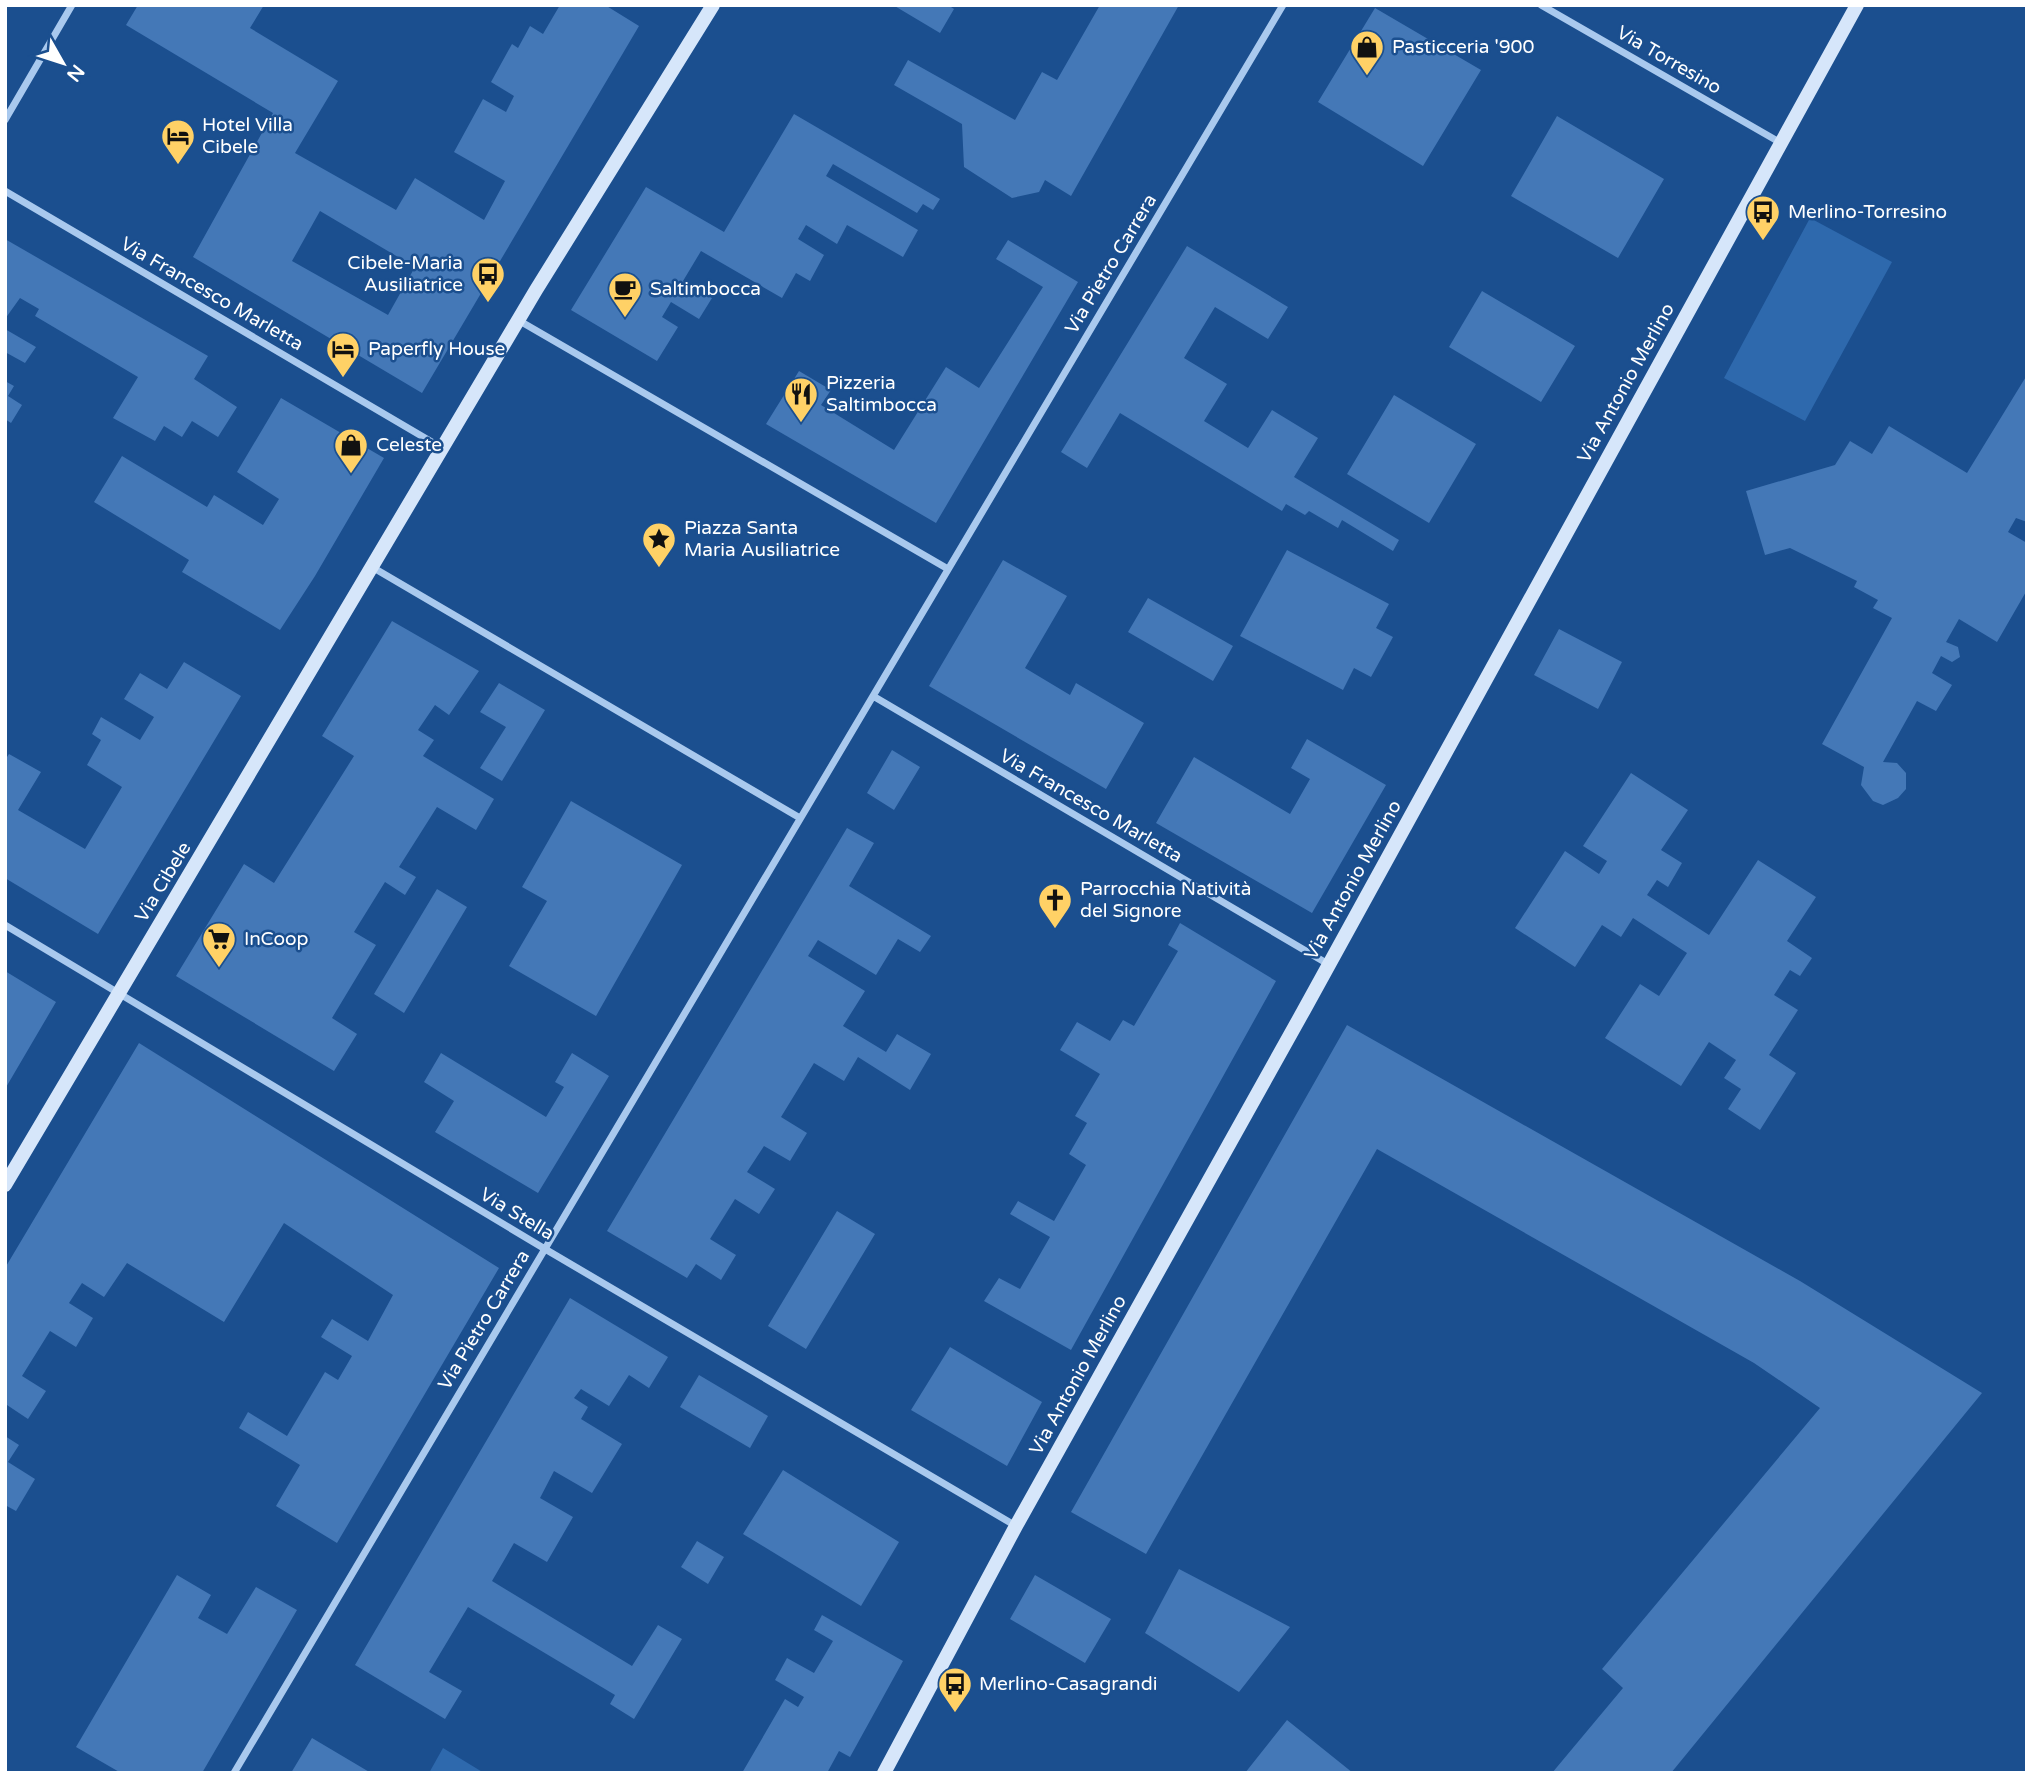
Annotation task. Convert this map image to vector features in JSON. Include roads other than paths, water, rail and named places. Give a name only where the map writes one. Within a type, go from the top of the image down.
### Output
[{"type":"main road","name":"Via Cibele","points":[[5,1185],[518,320],[713,5]]},
{"type":"main road","name":"Via Antonio Merlino","points":[[884,1773],[1016,1526],[1857,5]]},
{"type":"street","points":[[5,120],[72,5]]},
{"type":"street","name":"Via Pietro Carrera","points":[[234,1773],[1283,5]]},
{"type":"street","name":"Via Torresino","points":[[1541,5],[1780,143]]},
{"type":"street","name":"Via Francesco Marletta","points":[[5,191],[442,448]]},
{"type":"street","points":[[518,320],[948,569]]},
{"type":"street","points":[[372,566],[800,818]]},
{"type":"street","name":"Via Francesco Marletta","points":[[873,696],[1328,964]]},
{"type":"street","name":"Via Stella","points":[[5,925],[545,1249],[1016,1526]]},
{"type":"place","name":"Pasticceria '900","points":[[1367,77]]},
{"type":"place","name":"Hotel Villa Cibele","points":[[178,166]]},
{"type":"place","name":"Merlino-Torresino","points":[[1763,242]]},
{"type":"place","name":"Cibele-Maria Ausiliatrice","points":[[488,304]]},
{"type":"place","name":"Saltimbocca","points":[[625,319]]},
{"type":"place","name":"Paperfly House","points":[[343,379]]},
{"type":"place","name":"Pizzeria Saltimbocca","points":[[801,424]]},
{"type":"place","name":"Celeste","points":[[351,475]]},
{"type":"place","name":"Piazza Santa Maria Ausiliatrice","points":[[659,569]]},
{"type":"place","name":"Parrocchia Natività del Signore","points":[[1055,930]]},
{"type":"place","name":"InCoop","points":[[219,969]]},
{"type":"place","name":"Merlino-Casagrandi","points":[[955,1714]]}]
